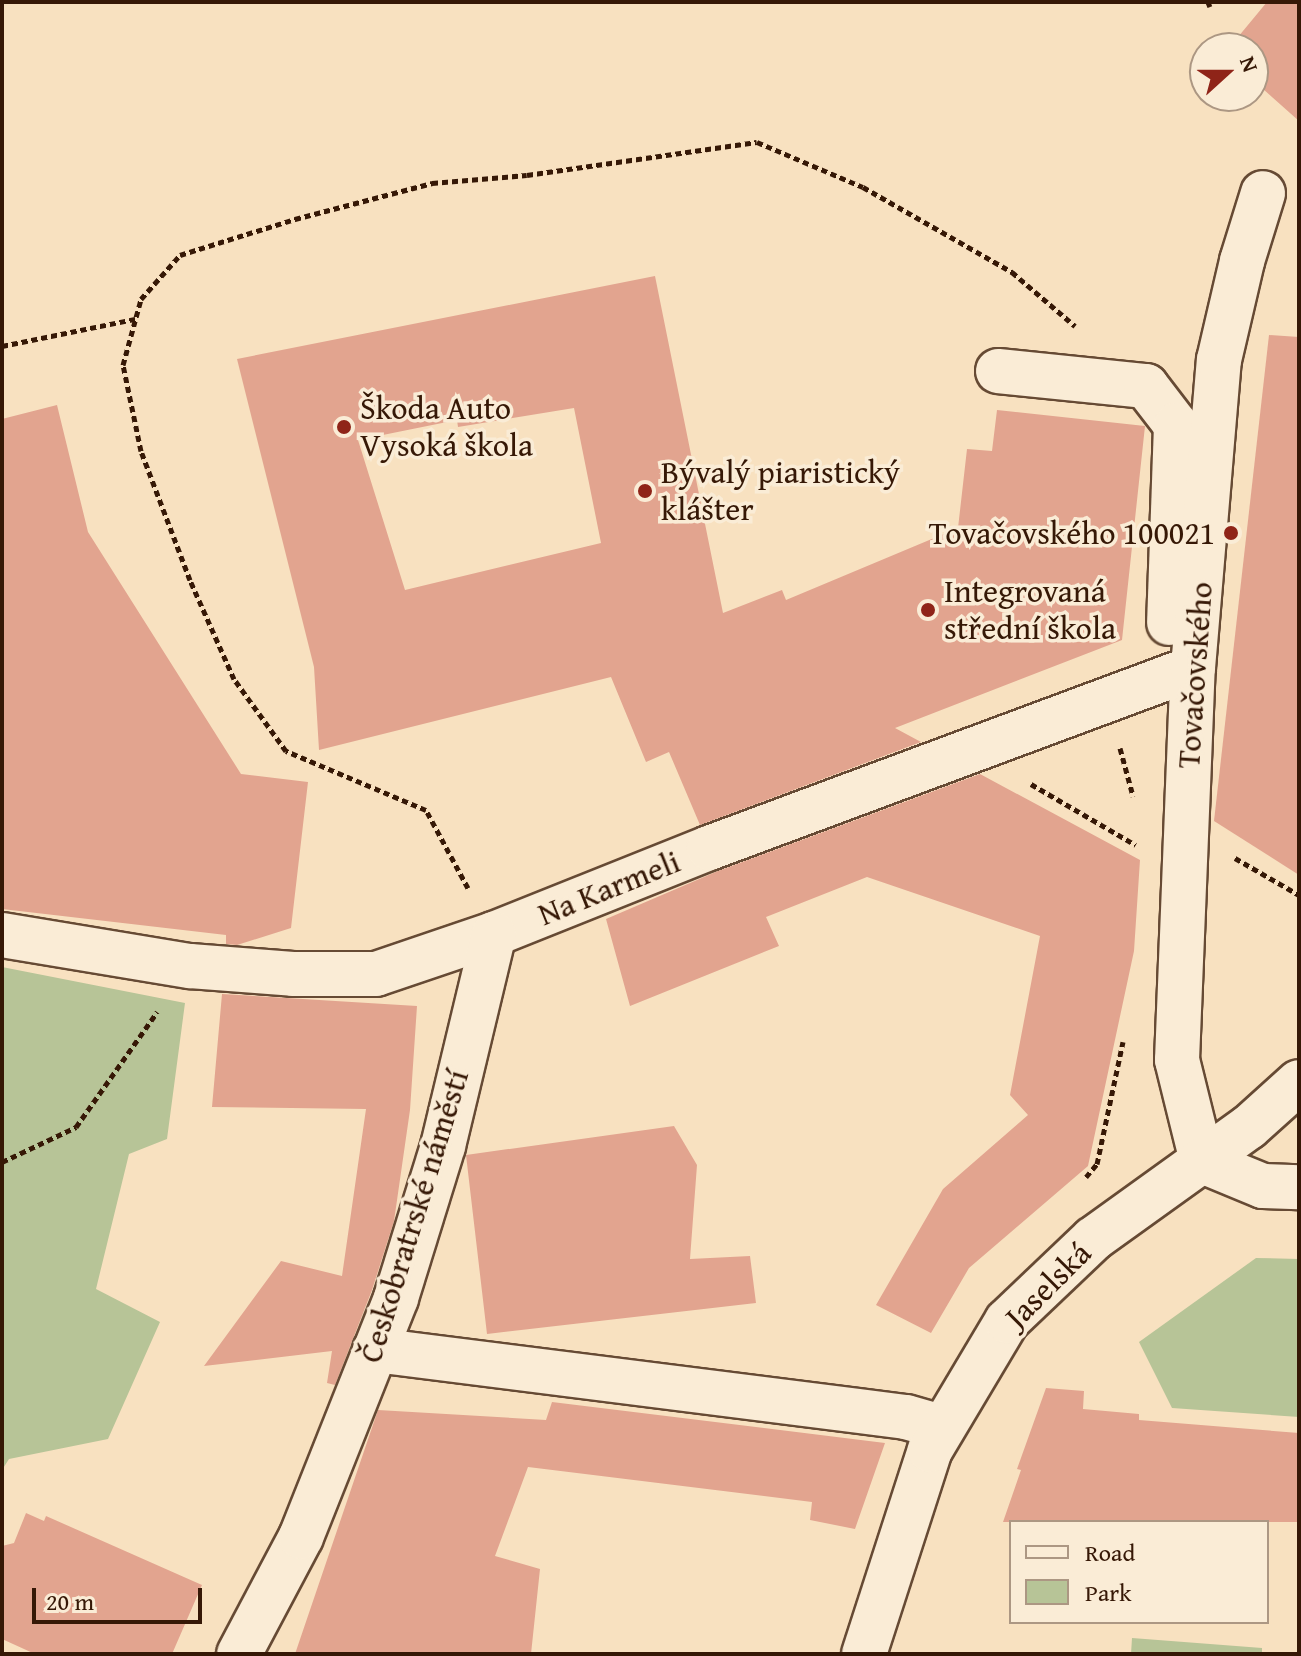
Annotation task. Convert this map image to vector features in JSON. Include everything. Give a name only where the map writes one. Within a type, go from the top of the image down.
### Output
[{"type":"street","name":"Tovačovského","points":[[1202,1161],[1177,1060],[1205,750],[1180,672],[1219,360],[1242,261],[1263,193]]},
{"type":"street","points":[[998,371],[1146,386],[1176,425],[1180,672]]},
{"type":"street","name":"Na Karmeli","points":[[2,935],[190,966],[293,974],[376,974],[494,934],[709,848],[1180,672]]},
{"type":"street","name":"Českobratrské náměstí","points":[[239,1654],[301,1537],[396,1298],[443,1146],[494,934]]},
{"type":"street","name":"Jaselská","points":[[864,1654],[930,1450],[1007,1321],[1093,1239],[1249,1127],[1299,1082]]},
{"type":"street","points":[[1202,1161],[1263,1186],[1299,1187]]},
{"type":"street","points":[[375,1350],[892,1415],[942,1427]]},
{"type":"street","name":"Českobratrské náměstí","points":[[270,1654],[301,1537]]},
{"type":"path","points":[[494,934],[426,810],[286,751],[234,679],[190,580],[141,451],[123,365],[141,299],[180,255],[295,219],[432,183],[527,175],[757,142],[863,187],[1000,265],[1077,328]]},
{"type":"path","points":[[2,346],[135,319]]},
{"type":"path","points":[[1107,700],[1136,807]]},
{"type":"path","points":[[974,751],[1148,852]]},
{"type":"path","points":[[1227,854],[1299,895]]},
{"type":"path","points":[[2,1162],[76,1127],[190,966]]},
{"type":"path","points":[[1077,1189],[1097,1164],[1125,1033]]},
{"type":"green space","points":[[2,967],[185,1003],[167,1139],[129,1154],[96,1289],[160,1322],[108,1439],[9,1459],[2,1470]]},
{"type":"green space","points":[[1256,1258],[1299,1259],[1299,1417],[1172,1408],[1139,1342]]},
{"type":"green space","points":[[1132,1638],[1262,1648],[1262,1654],[1131,1654]]},
{"type":"building","points":[[1267,2],[1299,2],[1299,121],[1269,94],[1269,32],[1242,32]]},
{"type":"building","points":[[655,276],[723,613],[782,590],[786,600],[958,528],[967,449],[992,451],[997,410],[1145,426],[1122,640],[895,728],[921,742],[700,825],[669,752],[646,762],[611,677],[319,750],[314,667],[237,359]],"holes":[[[574,408],[601,543],[405,590],[358,440],[457,420],[458,427]]]},
{"type":"building","points":[[1269,335],[1299,337],[1299,875],[1214,821]]},
{"type":"building","points":[[57,405],[88,532],[241,774],[308,782],[291,928],[237,945],[226,944],[226,935],[2,909],[2,419]]},
{"type":"building","points":[[980,774],[1140,860],[1134,951],[1088,1166],[969,1268],[931,1333],[876,1305],[943,1189],[1028,1115],[1010,1095],[1040,936],[867,877],[766,917],[779,946],[630,1006],[606,919],[718,871]]},
{"type":"building","points":[[222,994],[417,1006],[410,1110],[394,1221],[372,1290],[335,1385],[327,1383],[332,1351],[204,1366],[281,1261],[342,1276],[366,1109],[212,1107]]},
{"type":"building","points":[[674,1126],[697,1165],[690,1259],[750,1256],[756,1303],[487,1334],[466,1155]]},
{"type":"building","points":[[1046,1388],[1084,1391],[1083,1409],[1139,1414],[1139,1420],[1299,1433],[1299,1522],[1003,1522],[1021,1470],[1017,1469]]},
{"type":"building","points":[[552,1402],[885,1443],[855,1529],[810,1520],[812,1502],[528,1467],[495,1556],[540,1569],[531,1654],[295,1654],[378,1410],[546,1420]]},
{"type":"building","points":[[26,1513],[44,1521],[46,1516],[202,1585],[172,1654],[35,1654],[2,1639],[2,1546],[14,1543]]},
{"type":"place","name":"Škoda Auto Vysoká škola","points":[[344,427]]},
{"type":"place","name":"Bývalý piaristický klášter","points":[[645,491]]},
{"type":"place","name":"Tovačovského 100021","points":[[1231,533]]},
{"type":"place","name":"Integrovaná střední škola","points":[[928,610]]}]
